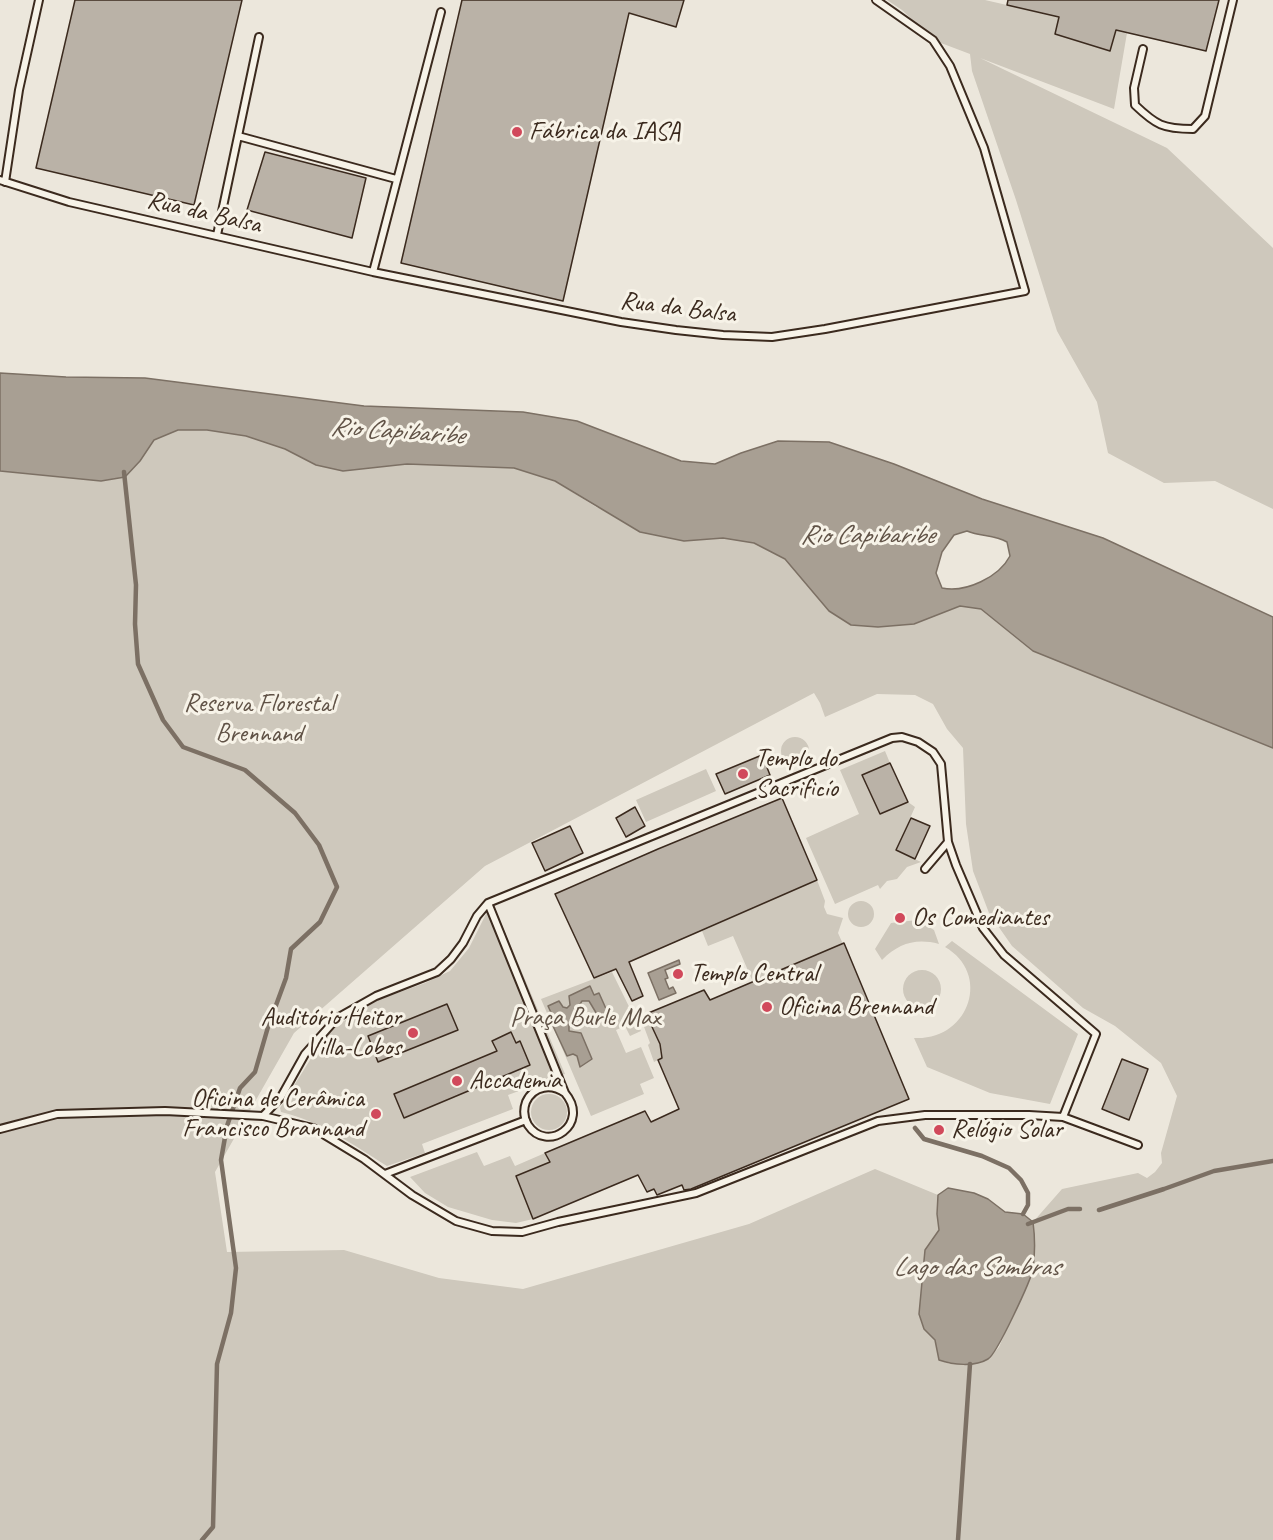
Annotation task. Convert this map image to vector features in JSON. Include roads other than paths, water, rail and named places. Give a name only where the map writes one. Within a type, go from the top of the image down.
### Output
[{"type":"lane","points":[[3,181],[19,90],[39,0]]},
{"type":"lane","name":"Rua da Balsa","points":[[3,181],[69,202],[372,272],[621,322],[723,335],[772,337],[1025,291],[984,148],[950,66],[933,40],[876,0]]},
{"type":"lane","points":[[1143,48],[1134,88],[1135,105],[1151,120],[1170,129],[1193,129],[1205,116],[1233,0]]},
{"type":"lane","points":[[372,272],[441,12]]},
{"type":"lane","points":[[217,235],[259,37]]},
{"type":"lane","points":[[238,136],[396,179]]},
{"type":"lane","points":[[263,1116],[281,1097],[305,1054],[337,1018],[376,996],[437,972],[463,943],[477,915],[488,903],[892,738],[902,737],[918,742],[933,752],[941,764],[948,842],[983,928],[1004,955],[1096,1034],[1063,1117]]},
{"type":"lane","points":[[925,869],[948,842]]},
{"type":"lane","points":[[488,903],[566,1094],[571,1100],[573,1116],[566,1130],[551,1137],[536,1133],[526,1120],[525,1106],[528,1099],[538,1089],[553,1087],[566,1094]]},
{"type":"lane","points":[[0,1129],[57,1114],[165,1111],[263,1116],[313,1128],[385,1174],[412,1195],[456,1221],[492,1231],[522,1232],[558,1222],[696,1193],[878,1121],[925,1115],[1063,1117],[1138,1145]]},
{"type":"lane","points":[[385,1174],[526,1120]]},
{"type":"water","name":"Rio Capibaribe","points":[[0,373],[145,378],[364,406],[523,412],[577,421],[681,461],[715,464],[778,441],[829,442],[894,464],[982,499],[1103,538],[1273,617],[1273,748],[1033,651],[981,609],[960,606],[914,624],[878,627],[851,625],[829,611],[785,559],[754,543],[723,538],[684,541],[640,532],[555,481],[514,468],[407,464],[343,471],[316,465],[285,449],[246,436],[207,430],[178,430],[154,440],[140,461],[125,477],[101,481],[0,471]],"holes":[[[967,531],[1007,542],[1010,556],[998,571],[981,582],[961,588],[942,588],[936,573],[942,552],[954,535]]]},
{"type":"water","points":[[679,960],[680,964],[665,970],[668,978],[665,979],[669,989],[673,987],[676,993],[659,1000],[648,973]]},
{"type":"water","points":[[590,986],[594,995],[599,993],[607,1011],[598,1016],[589,1001],[582,1001],[577,1009],[579,1018],[569,1024],[569,1031],[581,1033],[592,1059],[580,1067],[577,1056],[573,1054],[567,1056],[552,1024],[553,1017],[548,1006],[559,1001],[563,1007],[567,1008],[570,1005],[569,996]]},
{"type":"water","name":"Lago das Sombras","points":[[948,1188],[974,1193],[988,1199],[1005,1212],[1023,1214],[1033,1222],[1034,1251],[1031,1276],[999,1344],[983,1362],[957,1364],[939,1360],[935,1340],[924,1329],[919,1314],[925,1250],[939,1230],[938,1195]]},
{"type":"waterway","points":[[124,472],[136,585],[135,624],[138,664],[163,720],[183,747],[245,770],[295,813],[319,845],[337,887],[320,922],[291,949],[286,978],[255,1072],[240,1088],[227,1126],[221,1160],[236,1268],[231,1313],[217,1364],[213,1527],[202,1540]]},
{"type":"waterway","points":[[915,1128],[924,1139],[982,1156],[1009,1168],[1021,1180],[1028,1193],[1028,1205],[1023,1214]]},
{"type":"waterway","points":[[1099,1210],[1214,1171],[1273,1161]]},
{"type":"waterway","points":[[1028,1224],[1068,1209],[1080,1209]]},
{"type":"waterway","points":[[958,1540],[970,1364]]},
{"type":"place","name":"Fábrica da IASA","points":[[517,132]]},
{"type":"place","name":"Templo do Sacrificío","points":[[743,774]]},
{"type":"place","name":"Os Comediantes","points":[[900,918]]},
{"type":"place","name":"Templo Central","points":[[678,974]]},
{"type":"place","name":"Oficina Brennand","points":[[767,1007]]},
{"type":"place","name":"Auditório Heitor Villa-Lobos","points":[[413,1033]]},
{"type":"place","name":"Accademia","points":[[457,1081]]},
{"type":"place","name":"Oficina de Cerâmica Francisco Brannand","points":[[376,1114]]},
{"type":"place","name":"Relógio Solar","points":[[939,1130]]},
{"type":"park label","name":"Reserva Florestal Brennand","points":[[259,719]]},
{"type":"park label","name":"Praça Burle Max","points":[[585,1018]]}]
